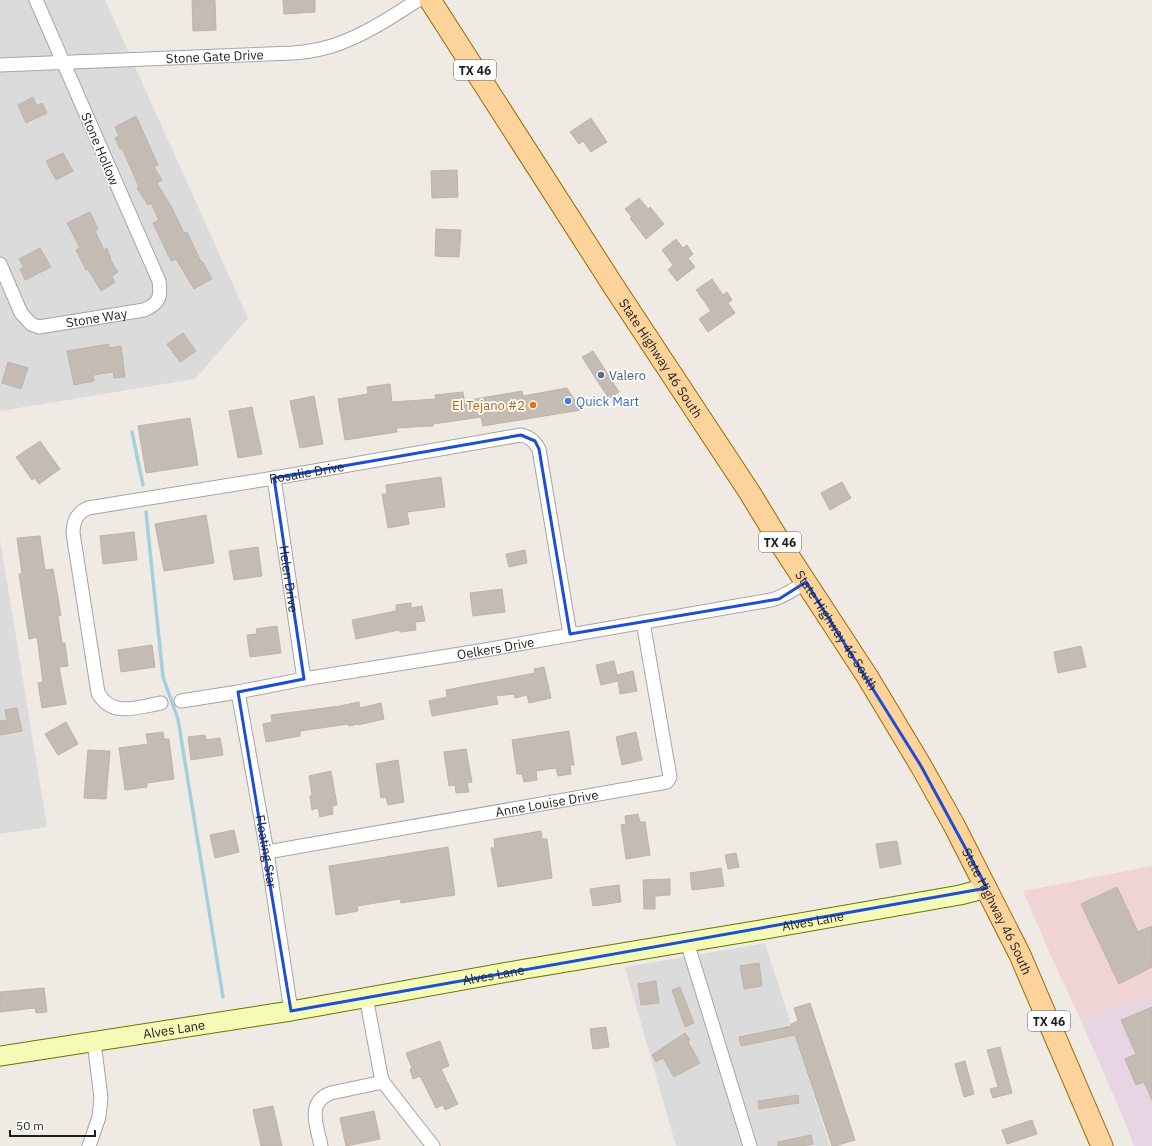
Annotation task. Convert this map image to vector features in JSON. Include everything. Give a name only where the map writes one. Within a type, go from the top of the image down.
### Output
[{"type":"main road","name":"State Highway 46 South","points":[[430,0],[616,290],[750,493],[868,676],[954,825],[987,888],[1020,955],[1102,1146]]},
{"type":"street","name":"Stone Hollow","points":[[36,0],[159,281],[159,300]]},
{"type":"street","name":"Stone Gate Drive","points":[[0,65],[292,53],[309,51],[330,47],[357,37],[418,0]]},
{"type":"street","name":"Stone Way","points":[[0,264],[21,313],[31,324],[39,327],[144,310],[159,300]]},
{"type":"street","name":"Rosalie Drive","points":[[161,703],[122,709],[107,705],[98,693],[73,533],[73,525],[76,518],[82,511],[88,508],[274,478],[521,435],[528,436],[535,441],[539,448],[570,634]]},
{"type":"street","name":"Helen Drive","points":[[274,478],[304,679]]},
{"type":"street","name":"Oelkers Drive","points":[[181,701],[779,599],[806,582]]},
{"type":"street","name":"Anne Louise Drive","points":[[267,852],[667,782],[670,777],[643,622]]},
{"type":"street","name":"Floating Star","points":[[238,692],[267,852],[292,1011]]},
{"type":"street","name":"Alves Lane","points":[[0,1056],[292,1011],[952,896],[987,888]]},
{"type":"street","points":[[687,942],[750,1146]]},
{"type":"street","points":[[366,997],[383,1082],[433,1146]]},
{"type":"street","points":[[89,1146],[99,1117],[101,1098],[94,1042]]},
{"type":"street","points":[[321,1146],[315,1116],[316,1106],[322,1098],[331,1093],[383,1082]]},
{"type":"highlighted area","points":[[521,435],[535,441],[539,449],[570,634],[779,599],[806,582],[921,766],[987,888],[291,1011],[238,692],[304,679],[274,478]]},
{"type":"shaded area","points":[[0,0],[105,0],[248,318],[195,379],[0,411]]},
{"type":"shaded area","points":[[0,539],[47,827],[0,834]]},
{"type":"shaded area","points":[[1152,866],[1152,994],[1081,1021],[1023,891]]},
{"type":"shaded area","points":[[765,943],[830,1146],[676,1146],[625,967]]},
{"type":"shaded area","points":[[1152,994],[1152,1146],[1134,1146],[1081,1021]]},
{"type":"building","points":[[192,0],[215,0],[216,30],[193,31]]},
{"type":"building","points":[[283,0],[315,0],[315,12],[284,14]]},
{"type":"building","points":[[33,97],[37,106],[42,103],[47,113],[26,123],[18,105]]},
{"type":"building","points":[[136,116],[158,165],[154,167],[162,180],[157,183],[172,208],[184,233],[187,232],[201,262],[202,261],[212,279],[194,289],[176,259],[171,261],[153,223],[159,220],[151,203],[148,205],[137,188],[139,187],[122,148],[120,149],[115,138],[119,136],[115,127]]},
{"type":"building","points":[[591,118],[607,142],[591,152],[583,141],[579,144],[570,132]]},
{"type":"building","points":[[63,153],[73,171],[56,180],[46,161]]},
{"type":"building","points":[[457,170],[458,197],[432,198],[431,171]]},
{"type":"building","points":[[639,198],[648,209],[650,207],[664,224],[646,239],[625,209]]},
{"type":"building","points":[[90,212],[98,229],[95,231],[104,250],[107,248],[110,259],[118,272],[112,276],[115,282],[101,291],[88,269],[86,270],[76,250],[80,248],[67,223]]},
{"type":"building","points":[[436,229],[461,230],[459,257],[435,256]]},
{"type":"building","points":[[676,239],[683,248],[687,245],[693,254],[688,258],[695,267],[677,281],[668,270],[673,265],[662,250]]},
{"type":"building","points":[[40,248],[51,267],[25,280],[20,269],[24,267],[19,259]]},
{"type":"building","points":[[712,279],[723,295],[727,292],[732,300],[728,303],[735,313],[708,332],[699,319],[711,311],[696,290]]},
{"type":"building","points":[[183,333],[196,351],[180,362],[167,344]]},
{"type":"building","points":[[109,344],[109,348],[121,346],[125,377],[114,378],[113,372],[93,375],[94,381],[74,385],[67,351]]},
{"type":"building","name":"Valero","points":[[593,351],[619,392],[609,399],[582,357]]},
{"type":"building","points":[[8,362],[28,368],[21,389],[2,383]]},
{"type":"building","points":[[390,384],[392,402],[436,399],[435,395],[463,392],[464,401],[522,391],[523,396],[567,388],[581,410],[483,426],[481,417],[433,424],[433,426],[396,428],[397,432],[345,440],[338,399],[368,394],[367,387]]},
{"type":"building","points":[[314,396],[323,444],[300,448],[290,401]]},
{"type":"building","points":[[252,407],[262,454],[238,458],[229,411]]},
{"type":"building","points":[[190,418],[198,465],[146,473],[138,426]]},
{"type":"building","points":[[40,441],[60,469],[39,484],[35,478],[32,480],[16,457]]},
{"type":"building","points":[[441,477],[445,507],[407,512],[409,524],[388,528],[382,494],[387,494],[386,485]]},
{"type":"building","points":[[842,482],[851,498],[830,510],[821,493]]},
{"type":"building","points":[[206,515],[214,563],[164,571],[155,524]]},
{"type":"building","points":[[134,532],[137,560],[103,564],[100,536]]},
{"type":"building","points":[[40,536],[45,570],[53,569],[61,615],[58,616],[62,643],[65,643],[68,666],[59,667],[66,704],[42,708],[38,683],[43,682],[37,637],[29,639],[19,574],[22,574],[17,538]]},
{"type":"building","points":[[258,547],[262,576],[234,580],[229,551]]},
{"type":"building","points":[[525,550],[527,563],[509,567],[506,554]]},
{"type":"building","points":[[502,589],[505,612],[473,616],[470,593]]},
{"type":"building","points":[[411,603],[411,608],[422,606],[425,621],[415,622],[416,630],[400,632],[399,630],[356,639],[352,620],[396,611],[396,605]]},
{"type":"building","points":[[277,626],[281,653],[250,657],[247,635],[257,634],[256,629]]},
{"type":"building","points":[[152,645],[155,667],[121,672],[118,650]]},
{"type":"building","points":[[1081,646],[1086,667],[1058,673],[1054,652]]},
{"type":"building","points":[[614,661],[617,675],[633,671],[637,691],[620,694],[618,681],[601,685],[596,665]]},
{"type":"building","points":[[544,667],[551,698],[529,703],[527,695],[515,698],[514,694],[496,696],[498,704],[432,716],[429,701],[447,697],[446,690],[535,673],[534,669]]},
{"type":"building","points":[[359,702],[360,708],[381,703],[384,719],[358,725],[349,726],[348,724],[300,731],[300,736],[266,742],[263,724],[272,722],[271,715]]},
{"type":"building","points":[[17,708],[22,731],[0,735],[0,721],[7,720],[5,710]]},
{"type":"building","points":[[66,722],[78,744],[58,755],[45,734]]},
{"type":"building","points":[[569,731],[574,765],[570,765],[571,774],[558,776],[556,768],[536,771],[537,780],[524,782],[522,774],[517,774],[512,740]]},
{"type":"building","points":[[163,732],[164,739],[169,739],[174,779],[147,783],[147,787],[125,790],[119,748],[148,744],[146,734]]},
{"type":"building","points":[[636,732],[642,760],[622,765],[616,737]]},
{"type":"building","points":[[205,735],[206,740],[220,738],[223,755],[191,760],[188,737]]},
{"type":"building","points":[[466,749],[472,782],[467,783],[469,792],[456,793],[455,785],[449,786],[444,752]]},
{"type":"building","points":[[88,750],[110,751],[106,799],[84,798]]},
{"type":"building","points":[[398,760],[404,802],[388,805],[386,797],[381,798],[376,764]]},
{"type":"building","points":[[331,771],[337,805],[332,806],[333,814],[320,817],[318,808],[312,810],[310,796],[312,795],[309,776]]},
{"type":"building","points":[[638,814],[640,822],[645,822],[650,855],[626,859],[621,825],[626,824],[625,816]]},
{"type":"building","points":[[234,830],[239,852],[215,858],[210,835]]},
{"type":"building","points":[[541,831],[542,839],[547,839],[552,878],[498,887],[491,848],[495,848],[494,839]]},
{"type":"building","points":[[897,841],[901,864],[880,868],[876,844]]},
{"type":"building","points":[[448,847],[455,895],[401,903],[400,899],[357,906],[358,911],[336,915],[329,866]]},
{"type":"building","points":[[736,853],[739,867],[728,869],[725,855]]},
{"type":"building","points":[[721,868],[724,886],[692,890],[690,873]]},
{"type":"building","points":[[670,879],[670,895],[655,896],[655,909],[644,909],[643,880]]},
{"type":"building","points":[[619,885],[621,902],[593,906],[590,889]]},
{"type":"building","points":[[1117,887],[1138,932],[1152,926],[1152,967],[1119,984],[1081,904]]},
{"type":"building","points":[[759,963],[762,986],[744,989],[740,966]]},
{"type":"building","points":[[656,981],[659,1003],[641,1005],[638,984]]},
{"type":"building","points":[[680,987],[694,1023],[685,1027],[672,990]]},
{"type":"building","points":[[44,988],[47,1012],[36,1013],[35,1008],[0,1012],[0,992]]},
{"type":"building","points":[[810,1003],[855,1140],[835,1146],[832,1146],[795,1035],[741,1046],[739,1037],[792,1026],[791,1024],[798,1021],[794,1008]]},
{"type":"building","points":[[1152,1007],[1152,1100],[1144,1082],[1136,1085],[1125,1059],[1136,1054],[1121,1020]]},
{"type":"building","points":[[606,1027],[609,1047],[593,1049],[590,1029]]},
{"type":"building","points":[[685,1033],[690,1040],[688,1042],[700,1063],[674,1077],[663,1058],[656,1062],[652,1055]]},
{"type":"building","points":[[440,1041],[449,1066],[441,1069],[458,1104],[445,1110],[443,1105],[436,1108],[420,1076],[413,1079],[410,1069],[412,1068],[406,1053]]},
{"type":"building","points":[[1000,1047],[1012,1093],[993,1098],[990,1089],[998,1087],[987,1050]]},
{"type":"building","points":[[965,1061],[974,1094],[964,1097],[955,1064]]},
{"type":"building","points":[[798,1095],[799,1103],[759,1109],[758,1101]]},
{"type":"building","points":[[273,1106],[282,1146],[261,1146],[253,1110]]},
{"type":"building","points":[[374,1111],[380,1139],[346,1146],[340,1118]]},
{"type":"building","points":[[1032,1120],[1037,1134],[1007,1144],[1002,1130]]},
{"type":"building","points":[[811,1135],[813,1144],[802,1146],[778,1146],[778,1142]]},
{"type":"waterway","points":[[132,432],[143,485]]},
{"type":"waterway","points":[[146,512],[163,677],[178,719],[223,997]]},
{"type":"place","name":"Valero","points":[[601,375]]},
{"type":"place","name":"Quick Mart","points":[[568,401]]},
{"type":"place","name":"El Tejano #2","points":[[533,405]]}]
